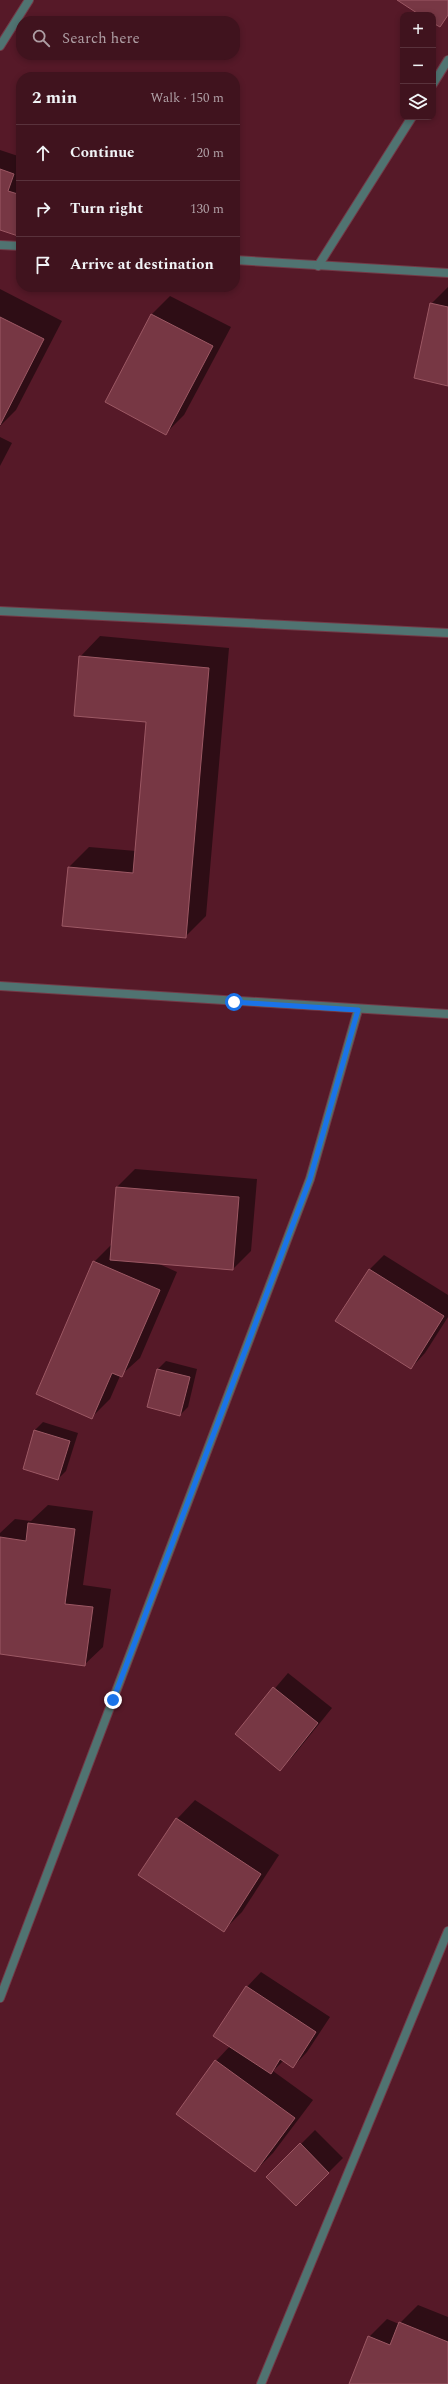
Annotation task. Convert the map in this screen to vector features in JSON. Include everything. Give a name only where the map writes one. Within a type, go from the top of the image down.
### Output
[{"type":"street","points":[[19,16],[29,0]]},
{"type":"street","points":[[0,46],[16,21]]},
{"type":"street","points":[[436,79],[448,60]]},
{"type":"street","points":[[318,266],[410,120]]},
{"type":"street","points":[[0,245],[16,246]]},
{"type":"street","points":[[240,260],[448,273]]},
{"type":"street","points":[[0,610],[448,633]]},
{"type":"street","points":[[0,986],[358,1010],[448,1014]]},
{"type":"street","points":[[0,1998],[310,1179],[358,1010]]},
{"type":"street","points":[[262,2384],[448,1931]]},
{"type":"building","points":[[397,0],[448,0],[448,15],[440,27],[436,25],[436,12],[415,12]]},
{"type":"building","points":[[0,169],[14,174],[8,191],[16,193],[16,235],[0,230]]},
{"type":"building","points":[[430,303],[448,307],[448,386],[414,378]]},
{"type":"building","points":[[151,314],[213,346],[166,435],[105,402]]},
{"type":"building","points":[[0,317],[44,339],[0,425]]},
{"type":"building","points":[[79,656],[209,668],[186,938],[62,926],[68,867],[133,873],[146,722],[74,716]]},
{"type":"building","points":[[116,1187],[239,1197],[233,1270],[110,1260]]},
{"type":"building","points":[[93,1261],[160,1290],[122,1377],[112,1373],[92,1419],[36,1394]]},
{"type":"building","points":[[369,1269],[444,1316],[411,1369],[335,1321]]},
{"type":"building","points":[[157,1369],[190,1377],[180,1416],[147,1407]]},
{"type":"building","points":[[34,1430],[70,1441],[58,1480],[23,1469]]},
{"type":"building","points":[[28,1523],[75,1529],[65,1604],[93,1607],[85,1666],[0,1654],[0,1537],[26,1541]]},
{"type":"building","points":[[273,1687],[318,1723],[280,1771],[235,1734]]},
{"type":"building","points":[[176,1818],[261,1874],[224,1932],[138,1875]]},
{"type":"building","points":[[246,1986],[316,2032],[293,2068],[280,2059],[271,2074],[213,2036]]},
{"type":"building","points":[[215,2060],[295,2118],[255,2172],[176,2114]]},
{"type":"building","points":[[300,2143],[329,2173],[296,2206],[266,2177]]},
{"type":"building","points":[[399,2322],[448,2342],[448,2384],[349,2384],[368,2336],[390,2345]]},
{"type":"route","points":[[113,1700],[310,1179],[358,1010],[234,1002]]}]
